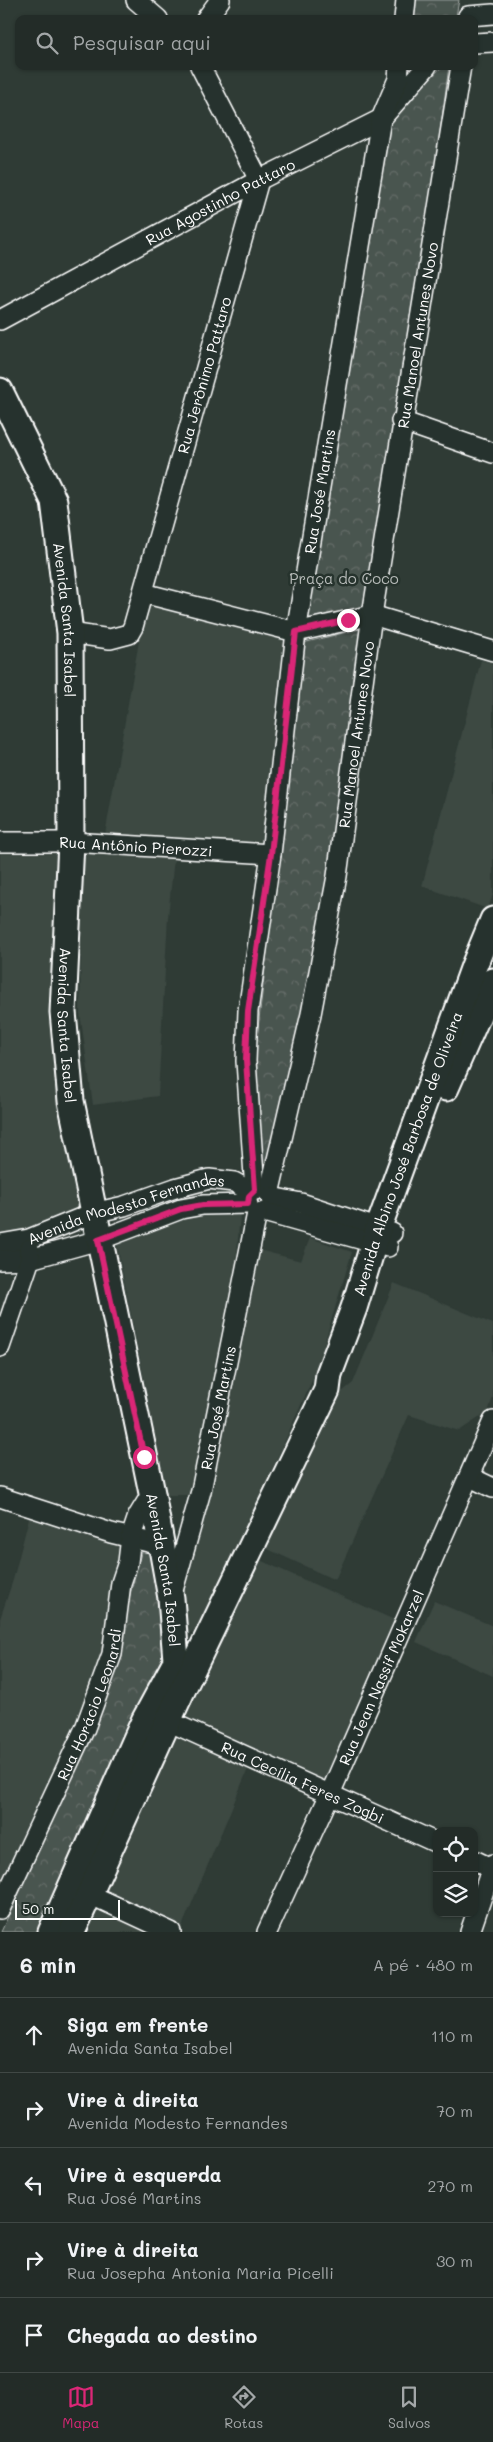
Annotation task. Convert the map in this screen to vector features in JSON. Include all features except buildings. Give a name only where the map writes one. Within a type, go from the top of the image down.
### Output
[{"type":"main road","name":"Avenida Santa Isabel","points":[[0,391],[54,501],[70,633],[71,842],[63,1012],[71,1101],[98,1240],[152,1493],[171,1598],[180,1697]]},
{"type":"main road","name":"Avenida Albino José Barbosa de Oliveira","points":[[383,1238],[428,1129],[486,1023],[484,982],[493,920]]},
{"type":"main road","name":"Avenida Albino José Barbosa de Oliveira","points":[[72,1932],[168,1721],[327,1390],[341,1378],[366,1319],[383,1238],[484,982]]},
{"type":"main road","name":"Avenida Albino José Barbosa de Oliveira","points":[[51,1932],[144,1721],[176,1661],[193,1642],[216,1623]]},
{"type":"street","points":[[136,0],[153,15]]},
{"type":"street","points":[[209,15],[220,0]]},
{"type":"street","points":[[404,15],[406,0]]},
{"type":"street","points":[[468,13],[493,14]]},
{"type":"street","points":[[478,42],[493,42]]},
{"type":"street","points":[[202,70],[259,180]]},
{"type":"street","name":"Rua José Martins","points":[[171,1598],[202,1491],[259,1200],[246,1060],[248,1011],[271,854],[296,632],[381,119],[398,79],[399,70]]},
{"type":"street","name":"Rua Agostinho Pattaro","points":[[0,320],[259,180],[381,119],[424,70]]},
{"type":"street","name":"Rua Manoel Antunes Novo","points":[[259,1200],[311,1014],[337,876],[372,615],[460,70]]},
{"type":"street","name":"Rua Jerônimo Pattaro","points":[[70,633],[110,639],[130,634],[259,180]]},
{"type":"street","points":[[402,421],[493,454]]},
{"type":"street","points":[[143,593],[296,632],[372,615],[493,651]]},
{"type":"street","name":"Rua Antônio Pierozzi","points":[[0,842],[71,842],[271,854]]},
{"type":"street","name":"Avenida Modesto Fernandes","points":[[0,1244],[29,1239],[93,1213],[124,1206],[175,1188],[209,1179],[234,1182],[259,1200]]},
{"type":"street","name":"Avenida Modesto Fernandes","points":[[0,1260],[30,1259],[98,1240],[181,1209],[259,1200],[301,1203],[383,1238]]},
{"type":"street","points":[[0,1347],[30,1259],[29,1239]]},
{"type":"street","name":"Rua Jean Nassif Mokarzel","points":[[267,1932],[330,1794],[493,1421]]},
{"type":"street","points":[[470,1477],[493,1488]]},
{"type":"street","name":"Rua Horácio Leonardi","points":[[0,1909],[5,1882],[85,1728],[112,1654],[121,1583],[128,1562],[131,1537],[138,1516],[152,1493]]},
{"type":"street","points":[[0,1497],[161,1545]]},
{"type":"street","name":"Rua Cecília Feres Zogbi","points":[[168,1721],[433,1841]]},
{"type":"street","points":[[470,1932],[492,1867],[478,1862]]},
{"type":"street","points":[[89,1894],[171,1932]]},
{"type":"shaded area","points":[[146,601],[285,637],[263,845],[105,835]]},
{"type":"shaded area","points":[[481,660],[493,663],[493,894],[488,909],[422,886]]},
{"type":"shaded area","points":[[64,848],[57,1005],[89,1209],[38,1228],[0,1233],[0,850]]},
{"type":"shaded area","points":[[82,851],[174,858],[168,917],[158,1096],[93,1105],[80,1013]]},
{"type":"shaded area","points":[[240,1214],[234,1290],[199,1495],[167,1495],[116,1240],[182,1216]]},
{"type":"shaded area","points":[[310,1238],[352,1252],[315,1374],[203,1623],[184,1638],[179,1587],[208,1501],[259,1250],[301,1261]]},
{"type":"shaded area","points":[[394,1283],[493,1324],[493,1397],[488,1412],[459,1431],[409,1415],[335,1580],[261,1546],[333,1399],[353,1383]]},
{"type":"shaded area","points":[[30,1514],[121,1546],[104,1652],[79,1725],[0,1890],[0,1619],[13,1580]]},
{"type":"shaded area","points":[[253,1557],[399,1622],[327,1786],[179,1717]]},
{"type":"shaded area","points":[[434,1601],[493,1626],[493,1676],[416,1642]]},
{"type":"shaded area","points":[[170,1732],[248,1769],[181,1929],[96,1893]]},
{"type":"shaded area","points":[[91,1905],[151,1932],[77,1932]]},
{"type":"green space","points":[[415,0],[459,0],[456,15],[413,15]]},
{"type":"green space","name":"Praça do Coco","points":[[439,70],[448,70],[401,421],[372,615],[302,627],[384,121]]},
{"type":"green space","points":[[363,628],[340,807],[305,1015],[269,1183],[259,1182],[255,1054],[303,643]]},
{"type":"green space","points":[[149,1547],[157,1552],[167,1635],[161,1668],[42,1932],[1,1932],[95,1726],[119,1663],[122,1625],[141,1553]]},
{"type":"route","points":[[144,1457],[98,1240],[181,1209],[203,1205],[248,1204],[249,1196],[255,1190],[246,1060],[248,1011],[271,854],[296,632],[348,620]]}]
